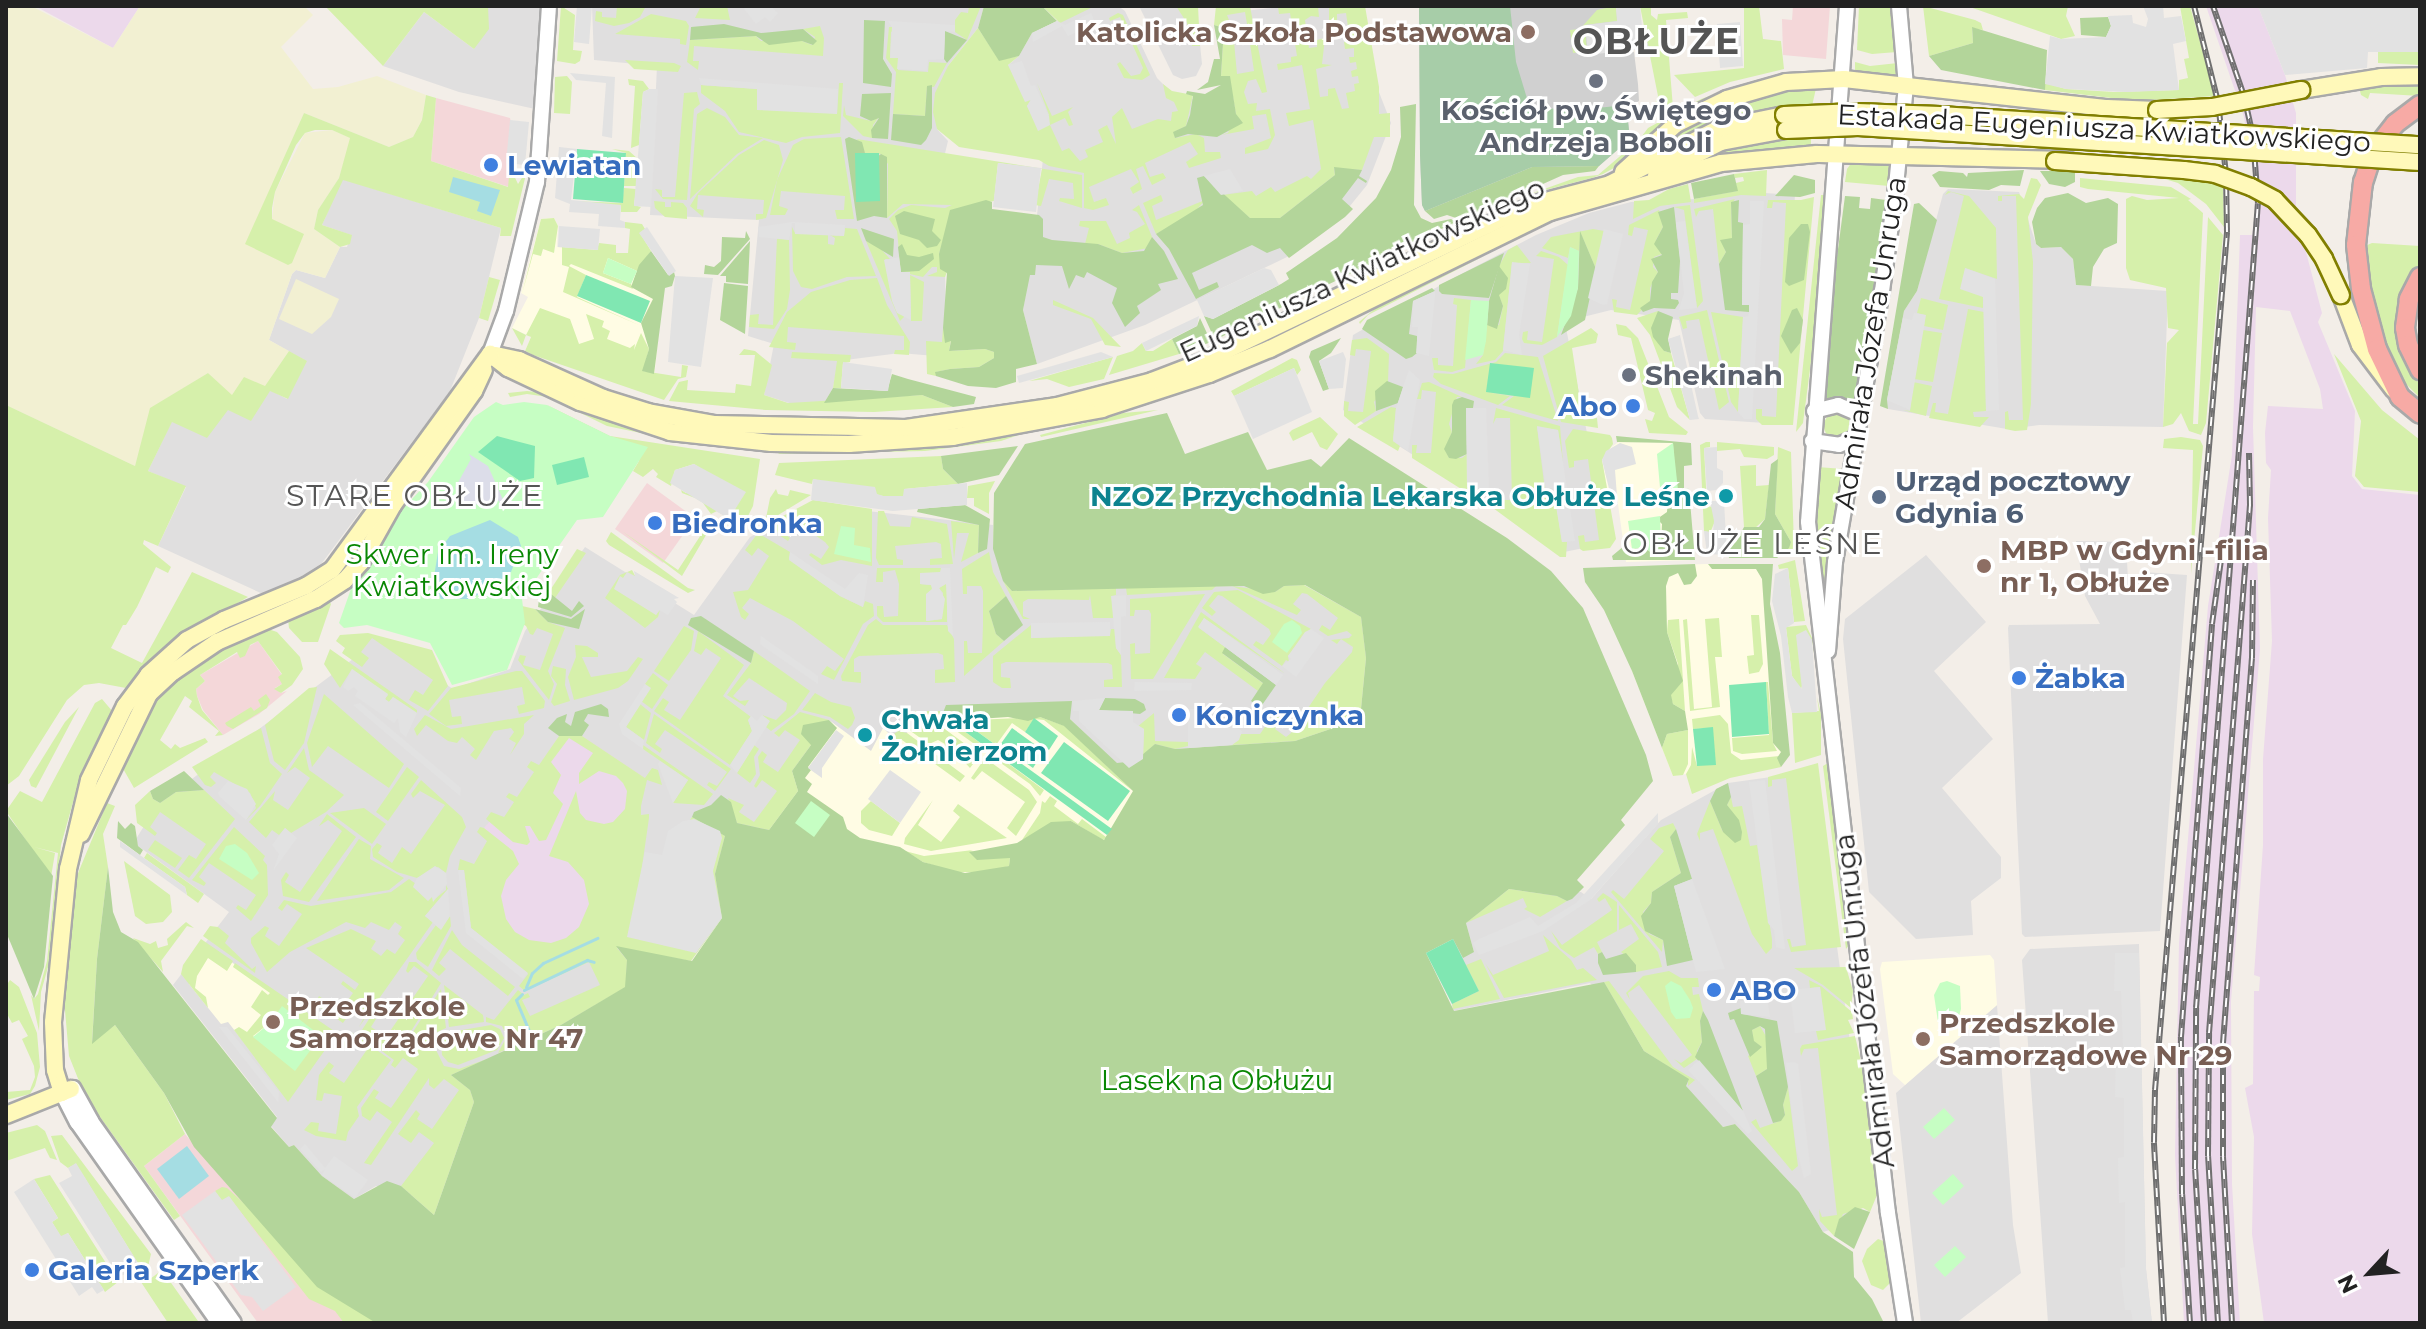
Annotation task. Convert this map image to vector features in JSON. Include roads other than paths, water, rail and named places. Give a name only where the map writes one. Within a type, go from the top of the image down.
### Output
[{"type":"highway","points":[[2420,105],[2383,137],[2363,182],[2356,245],[2360,322],[2400,397],[2420,414]]},
{"type":"highway","points":[[2420,277],[2409,299],[2405,328],[2420,370]]},
{"type":"main road","name":"Estakada Eugeniusza Kwiatkowskiego","points":[[2107,108],[2185,109],[2381,77],[2420,76]]},
{"type":"main road","points":[[1610,184],[1664,131],[1727,99],[1786,82],[1844,79],[2107,108],[2190,132]]},
{"type":"main road","name":"Estakada Eugeniusza Kwiatkowskiego","points":[[1634,187],[1709,147],[1785,123],[1857,112],[2420,145]]},
{"type":"main road","name":"Estakada Eugeniusza Kwiatkowskiego","points":[[1610,184],[1703,134],[1740,123],[1858,127],[2420,162]]},
{"type":"main road","points":[[2055,161],[2226,149]]},
{"type":"main road","points":[[1634,187],[1738,160],[1837,154],[2055,161],[2215,174],[2275,200],[2308,235],[2360,322]]},
{"type":"main road","name":"Eugeniusza Kwiatkowskiego","points":[[490,354],[519,360],[603,398],[675,418],[715,424],[837,428],[944,424],[1057,406],[1173,374],[1494,222],[1542,202],[1610,184]]},
{"type":"main road","name":"Eugeniusza Kwiatkowskiego","points":[[490,354],[508,368],[580,402],[670,432],[771,443],[849,444],[967,435],[1102,409],[1209,374],[1270,349],[1530,221],[1634,187]]},
{"type":"main road","points":[[6,1115],[68,1090],[53,1022],[66,883],[73,848],[100,798],[131,709],[200,652],[241,630],[322,578],[342,559],[401,472],[490,354]]},
{"type":"street","points":[[490,354],[506,311],[537,182],[549,6]]},
{"type":"street","name":"Admirała Józefa Unruga","points":[[1847,6],[1844,79],[1814,411],[1808,522],[1888,1213],[1905,1323]]},
{"type":"street","name":"Admirała Józefa Unruga","points":[[1826,680],[1832,583],[1882,291],[1899,155],[1906,86],[1899,6]]},
{"type":"street","points":[[1814,411],[1838,405],[1859,414]]},
{"type":"street","points":[[1812,441],[1839,445],[1855,438]]},
{"type":"street","points":[[68,1090],[77,1122],[219,1323]]},
{"type":"street","points":[[68,1090],[234,1323]]},
{"type":"water","points":[[453,177],[500,190],[491,216],[477,211],[480,202],[449,192]]},
{"type":"water","points":[[490,520],[518,537],[521,546],[511,572],[485,592],[468,599],[441,599],[433,583],[438,552],[450,536]]},
{"type":"water","points":[[187,1146],[209,1176],[179,1199],[157,1169]]},
{"type":"waterway","points":[[526,987],[532,973],[543,963],[597,938]]},
{"type":"waterway","points":[[524,990],[587,960],[594,962]]},
{"type":"waterway","points":[[522,994],[516,1000],[532,1038]]},
{"type":"railway","points":[[2164,1323],[2154,1142],[2155,1090],[2227,232],[2226,174],[2218,102],[2194,6]]},
{"type":"railway","points":[[2204,1323],[2195,1169],[2196,1008],[2258,203],[2253,136],[2244,96],[2213,6]]},
{"type":"railway","points":[[2218,1323],[2208,1156],[2209,1033],[2250,505],[2249,453]]},
{"type":"railway","points":[[2190,1323],[2182,1194],[2181,1037],[2212,624],[2222,553]]},
{"type":"railway","points":[[2232,1323],[2223,1156],[2223,1043],[2252,658],[2253,580]]},
{"type":"place","name":"Katolicka Szkoła Podstawowa","points":[[1528,32]]},
{"type":"place","name":"Kościół pw. Świętego Andrzeja Boboli","points":[[1596,81]]},
{"type":"place","name":"Lewiatan","points":[[491,165]]},
{"type":"place","name":"Shekinah","points":[[1629,375]]},
{"type":"place","name":"Abo","points":[[1633,406]]},
{"type":"place","name":"NZOZ Przychodnia Lekarska Obłuże Leśne","points":[[1726,496]]},
{"type":"place","name":"Urząd pocztowy Gdynia 6","points":[[1879,497]]},
{"type":"place","name":"Biedronka","points":[[655,523]]},
{"type":"place","name":"MBP w Gdyni -filia nr 1, Obłuże","points":[[1984,566]]},
{"type":"place","name":"Żabka","points":[[2019,678]]},
{"type":"place","name":"Koniczynka","points":[[1179,715]]},
{"type":"place","name":"Chwała Żołnierzom","points":[[865,735]]},
{"type":"place","name":"ABO","points":[[1714,990]]},
{"type":"place","name":"Przedszkole Samorządowe Nr 47","points":[[273,1022]]},
{"type":"place","name":"Przedszkole Samorządowe Nr 29","points":[[1923,1039]]},
{"type":"place","name":"Galeria Szperk","points":[[32,1270]]},
{"type":"district","name":"OBŁUŻE","points":[[1657,42]]},
{"type":"district","name":"STARE OBŁUŻE","points":[[415,496]]},
{"type":"district","name":"OBŁUŻE LEŚNE","points":[[1753,544]]},
{"type":"park label","name":"Skwer im. Ireny Kwiatkowskiej","points":[[452,570]]},
{"type":"park label","name":"Lasek na Obłużu","points":[[1217,1080]]}]
